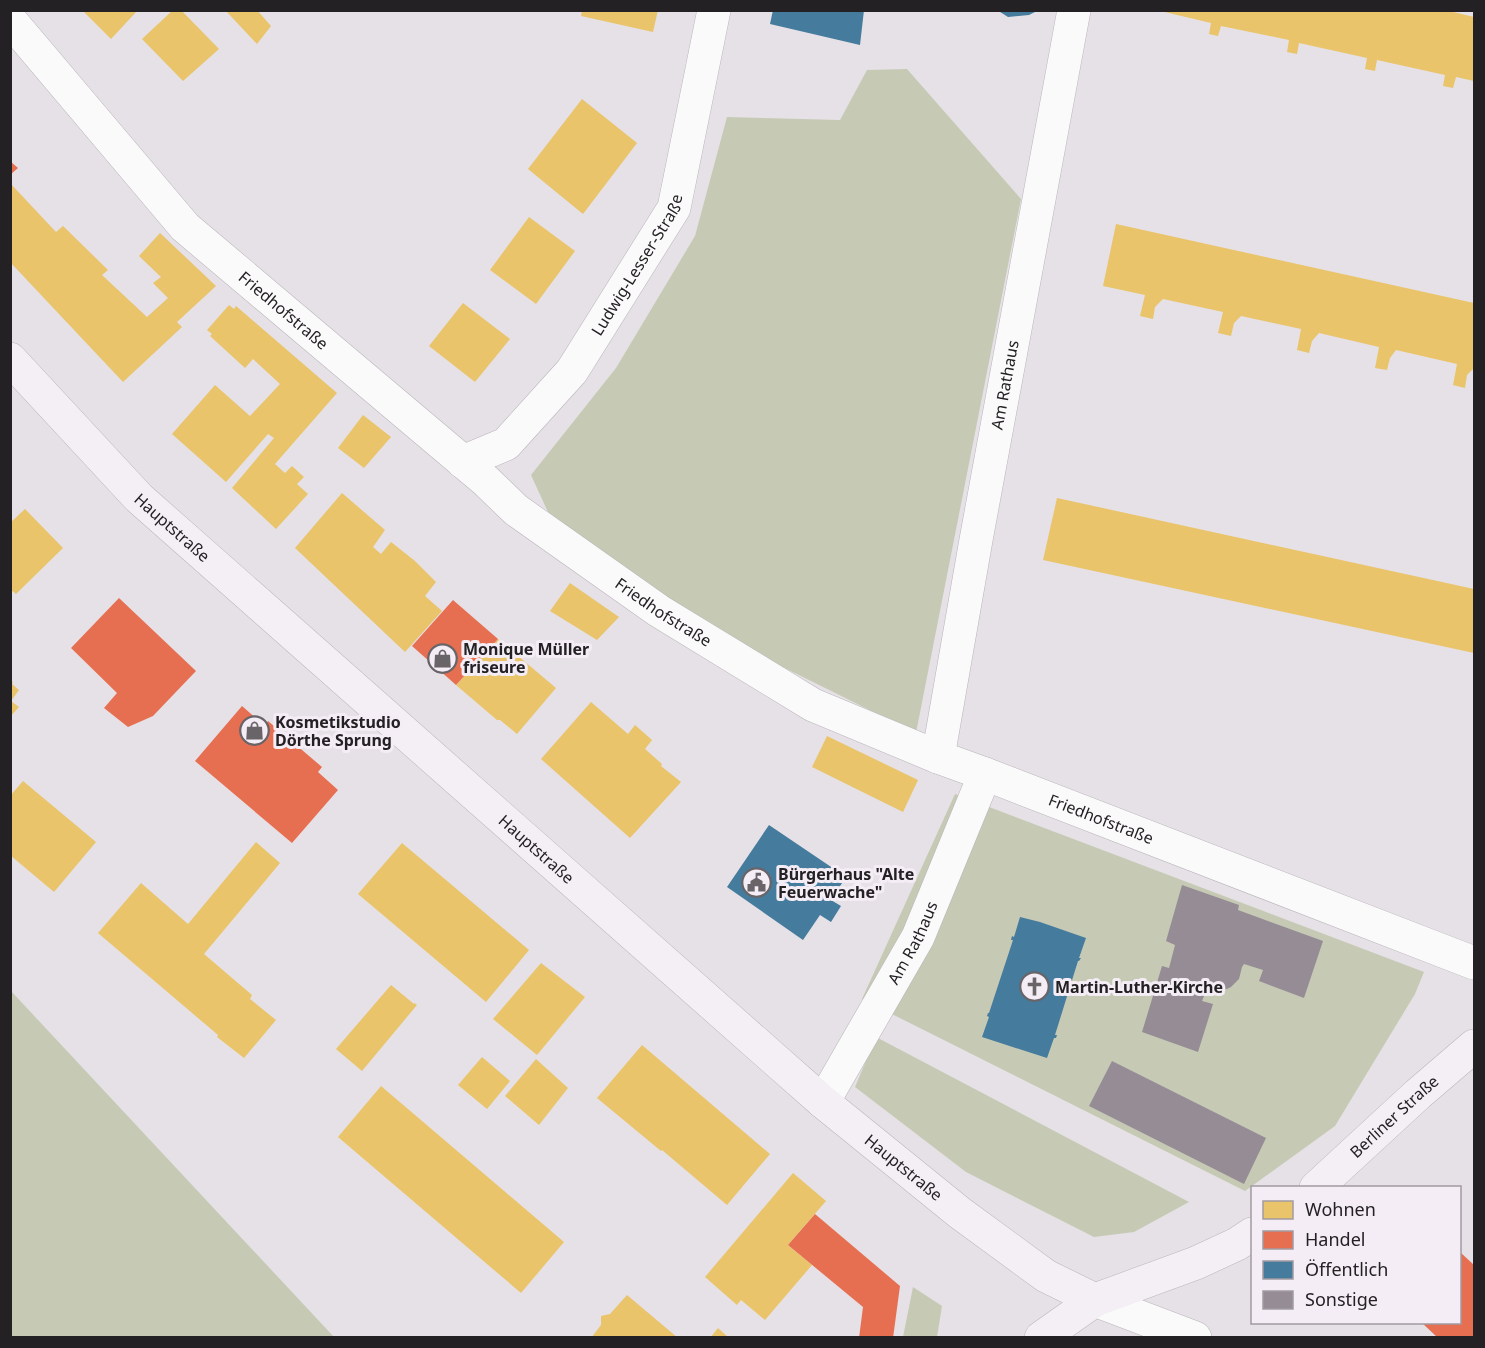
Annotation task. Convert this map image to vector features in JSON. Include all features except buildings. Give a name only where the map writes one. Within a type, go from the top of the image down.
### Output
[{"type":"main road","name":"Hauptstraße","points":[[10,359],[140,498],[823,1102],[960,1213],[1046,1276],[1095,1300]]},
{"type":"main road","name":"Berliner Straße","points":[[1318,1186],[1474,1046]]},
{"type":"main road","points":[[1041,1338],[1095,1300],[1196,1263],[1237,1244],[1251,1235]]},
{"type":"street","name":"Ludwig-Lesser-Straße","points":[[463,462],[506,444],[572,371],[674,208],[714,10]]},
{"type":"street","name":"Am Rathaus","points":[[938,758],[974,550],[1074,11]]},
{"type":"street","name":"Friedhofstraße","points":[[10,20],[184,227],[486,481],[516,510],[659,611],[813,705],[938,758],[1473,956]]},
{"type":"street","name":"Am Rathaus","points":[[823,1102],[918,937],[985,774]]},
{"type":"street","points":[[1095,1300],[1195,1338]]},
{"type":"green space","points":[[907,69],[1021,199],[916,733],[734,643],[553,523],[531,475],[616,368],[695,236],[727,117],[840,120],[867,70]]},
{"type":"green space","points":[[955,794],[1424,972],[1415,994],[1335,1126],[1245,1191],[862,999]]},
{"type":"green space","points":[[11,991],[334,1337],[11,1337]]},
{"type":"green space","points":[[876,1037],[1189,1202],[1134,1232],[1094,1237],[966,1172],[855,1087]]},
{"type":"green space","points":[[913,1287],[942,1306],[937,1337],[903,1337]]},
{"type":"place","name":"Monique Müller friseure","points":[[442,658]]},
{"type":"place","name":"Kosmetikstudio Dörthe Sprung","points":[[254,731]]},
{"type":"place","name":"Bürgerhaus \"Alte Feuerwache\"","points":[[757,883]]},
{"type":"place","name":"Martin-Luther-Kirche","points":[[1034,987]]}]
